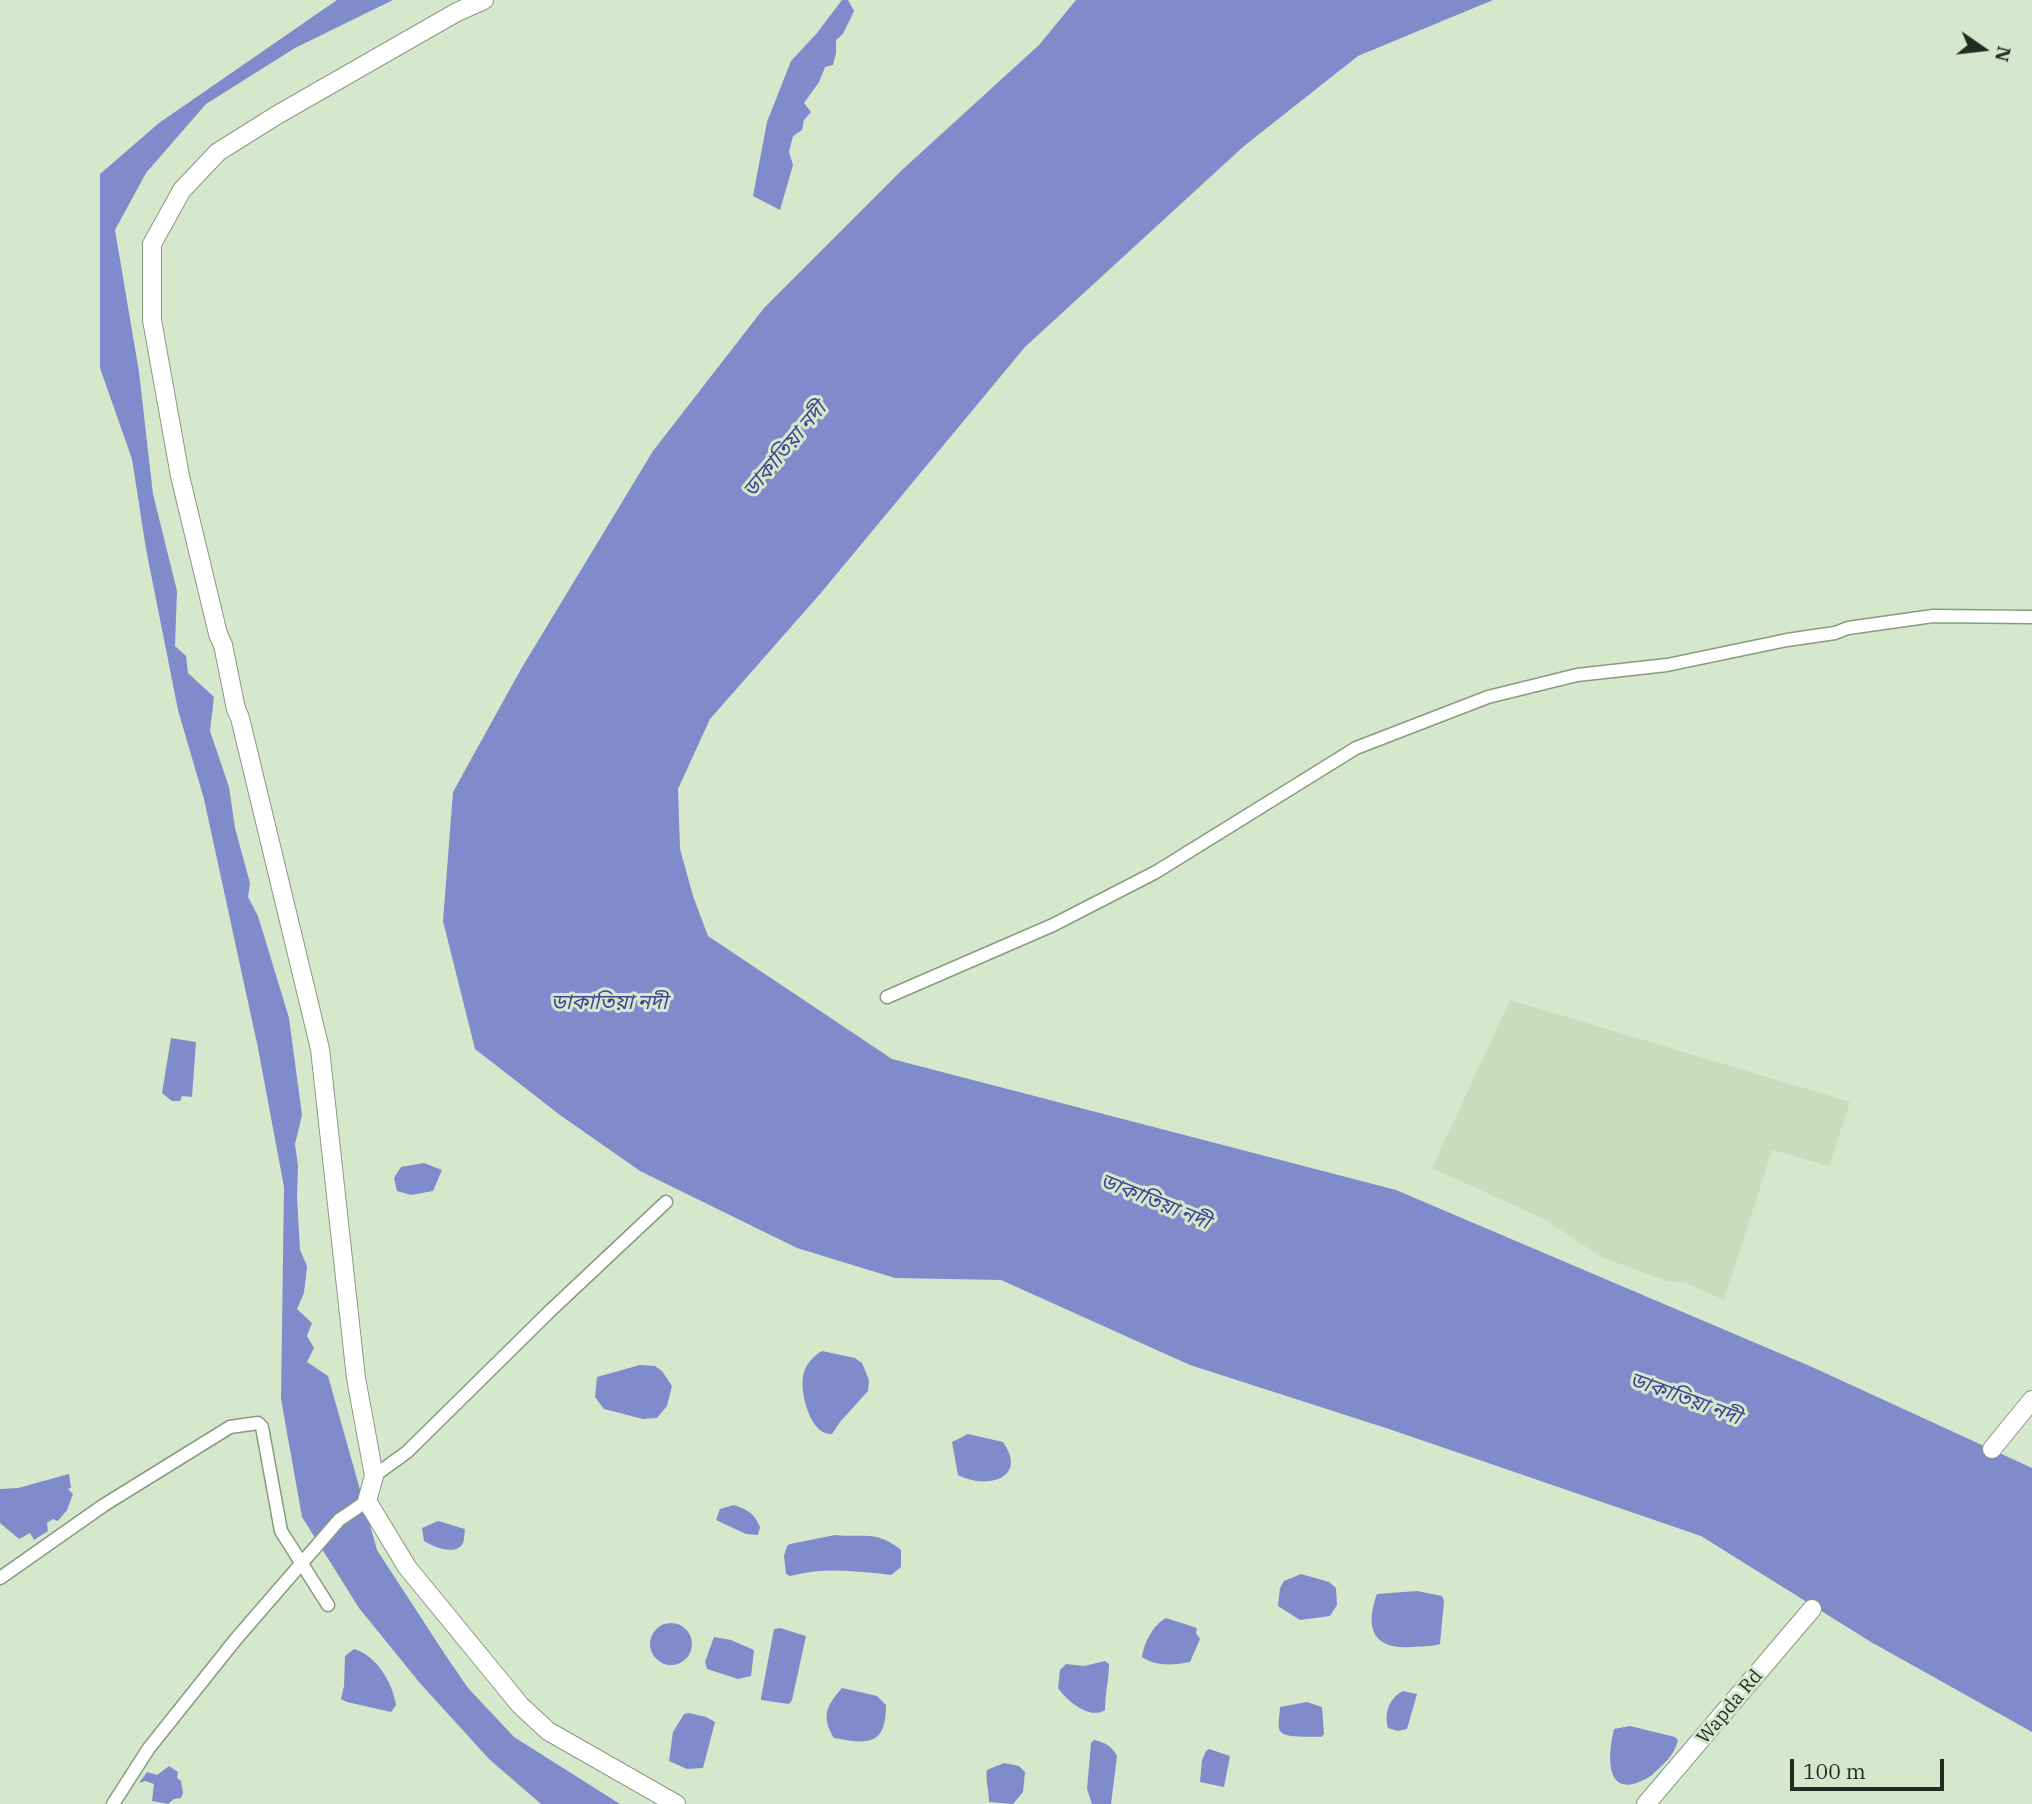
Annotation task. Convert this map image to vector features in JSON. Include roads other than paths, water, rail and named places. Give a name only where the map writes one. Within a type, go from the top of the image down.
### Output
[{"type":"main road","points":[[484,0],[457,12],[277,115],[218,152],[182,190],[152,244],[152,320],[180,476],[320,1049],[356,1378],[374,1476],[367,1501],[407,1567],[520,1705],[548,1731],[676,1804]]},
{"type":"main road","points":[[1992,1449],[2032,1400]]},
{"type":"main road","name":"Wapda Rd","points":[[1646,1804],[1812,1609]]},
{"type":"street","points":[[887,997],[1053,925],[1156,872],[1356,748],[1488,697],[1577,675],[1667,665],[1787,639],[1909,619],[1933,616],[2032,617]]},
{"type":"street","points":[[374,1476],[407,1452],[550,1311],[666,1202]]},
{"type":"street","points":[[0,1578],[104,1505],[230,1427],[258,1423],[262,1427],[281,1531],[328,1605]]},
{"type":"street","points":[[113,1804],[149,1748],[236,1639],[339,1520],[367,1501]]},
{"type":"water","points":[[337,0],[393,0],[295,48],[206,104],[146,173],[115,230],[139,372],[153,494],[177,591],[175,646],[186,656],[188,673],[214,697],[210,731],[229,787],[235,828],[250,883],[248,897],[258,916],[289,1018],[302,1115],[295,1144],[300,1250],[307,1266],[304,1293],[297,1309],[312,1323],[307,1336],[314,1348],[307,1362],[328,1376],[377,1550],[468,1688],[514,1737],[620,1804],[541,1804],[489,1759],[419,1682],[359,1608],[302,1517],[281,1399],[284,1187],[258,1048],[204,799],[178,710],[146,549],[132,459],[100,368],[100,174],[159,123]]},
{"type":"water","points":[[842,0],[848,0],[854,11],[843,34],[836,40],[833,65],[825,67],[819,82],[804,103],[811,112],[804,120],[802,130],[793,136],[789,152],[793,165],[780,210],[753,196],[767,122],[791,61]]},
{"type":"water","name":"ডাকাতিয়া নদী","points":[[1076,0],[1493,0],[1358,56],[1244,146],[1025,347],[820,594],[710,719],[678,789],[680,849],[708,936],[892,1059],[1396,1190],[1812,1367],[2032,1468],[2032,1732],[1871,1642],[1701,1536],[1389,1429],[1190,1365],[1001,1280],[895,1278],[797,1248],[640,1171],[560,1115],[475,1049],[443,921],[453,792],[521,669],[653,451],[764,308],[902,170],[1039,45]]},
{"type":"water","points":[[171,1038],[196,1042],[192,1097],[182,1096],[180,1101],[172,1101],[162,1093]]},
{"type":"water","points":[[424,1163],[442,1170],[433,1191],[411,1195],[397,1191],[394,1178],[401,1167]]},
{"type":"water","points":[[822,1351],[855,1358],[862,1363],[869,1380],[868,1391],[832,1434],[825,1433],[813,1421],[803,1393],[805,1369]]},
{"type":"water","points":[[640,1365],[655,1366],[672,1386],[667,1406],[657,1418],[643,1419],[604,1409],[595,1397],[597,1377]]},
{"type":"water","points":[[968,1434],[1003,1442],[1010,1455],[1011,1465],[1007,1473],[991,1481],[958,1475],[952,1442]]},
{"type":"water","points":[[69,1474],[71,1488],[68,1489],[73,1494],[67,1510],[58,1521],[53,1519],[47,1523],[48,1531],[34,1540],[30,1533],[19,1539],[0,1523],[0,1489],[18,1488]]},
{"type":"water","points":[[734,1505],[753,1515],[760,1527],[758,1535],[746,1534],[716,1520],[720,1509]]},
{"type":"water","points":[[438,1521],[465,1529],[461,1546],[447,1550],[424,1541],[422,1528]]},
{"type":"water","points":[[835,1535],[870,1536],[884,1540],[901,1550],[901,1567],[891,1575],[840,1571],[815,1571],[790,1576],[786,1574],[784,1556],[787,1546]]},
{"type":"water","points":[[1301,1574],[1329,1582],[1336,1588],[1337,1605],[1330,1616],[1300,1620],[1278,1606],[1280,1588],[1284,1581]]},
{"type":"water","points":[[1417,1591],[1442,1596],[1444,1601],[1440,1644],[1399,1647],[1381,1641],[1372,1627],[1373,1606],[1377,1594]]},
{"type":"water","points":[[1166,1618],[1197,1628],[1196,1633],[1200,1639],[1190,1662],[1159,1664],[1142,1657],[1150,1635]]},
{"type":"water","points":[[671,1623],[686,1629],[692,1644],[686,1659],[671,1665],[656,1659],[650,1644],[656,1629]]},
{"type":"water","points":[[780,1628],[806,1636],[789,1704],[761,1700],[774,1629]]},
{"type":"water","points":[[714,1637],[731,1640],[754,1650],[751,1676],[738,1679],[707,1669],[705,1662]]},
{"type":"water","points":[[354,1649],[369,1657],[387,1679],[396,1705],[391,1712],[341,1699],[345,1656]]},
{"type":"water","points":[[1105,1661],[1109,1664],[1105,1710],[1093,1713],[1079,1708],[1058,1688],[1060,1670],[1066,1664],[1084,1666]]},
{"type":"water","points":[[842,1688],[877,1696],[886,1705],[883,1729],[872,1740],[834,1738],[828,1724],[827,1712],[832,1700]]},
{"type":"water","points":[[1403,1691],[1417,1694],[1407,1729],[1398,1731],[1388,1728],[1387,1712],[1394,1698]]},
{"type":"water","points":[[1307,1702],[1322,1707],[1324,1734],[1321,1737],[1283,1734],[1279,1726],[1280,1707]]},
{"type":"water","points":[[689,1713],[715,1722],[703,1768],[687,1769],[669,1761],[673,1732],[684,1714]]},
{"type":"water","points":[[1630,1726],[1678,1740],[1671,1756],[1652,1775],[1626,1785],[1618,1782],[1613,1775],[1610,1754],[1614,1729]]},
{"type":"water","points":[[1094,1740],[1107,1745],[1117,1756],[1111,1804],[1092,1804],[1087,1789],[1091,1743]]},
{"type":"water","points":[[1209,1749],[1230,1756],[1224,1787],[1200,1782],[1202,1760]]},
{"type":"water","points":[[1004,1763],[1019,1766],[1025,1772],[1023,1792],[1013,1804],[989,1802],[987,1770]]},
{"type":"water","points":[[169,1766],[178,1772],[177,1778],[181,1781],[183,1793],[181,1798],[168,1804],[152,1801],[154,1784],[145,1781],[139,1783],[147,1772],[157,1775]]}]
